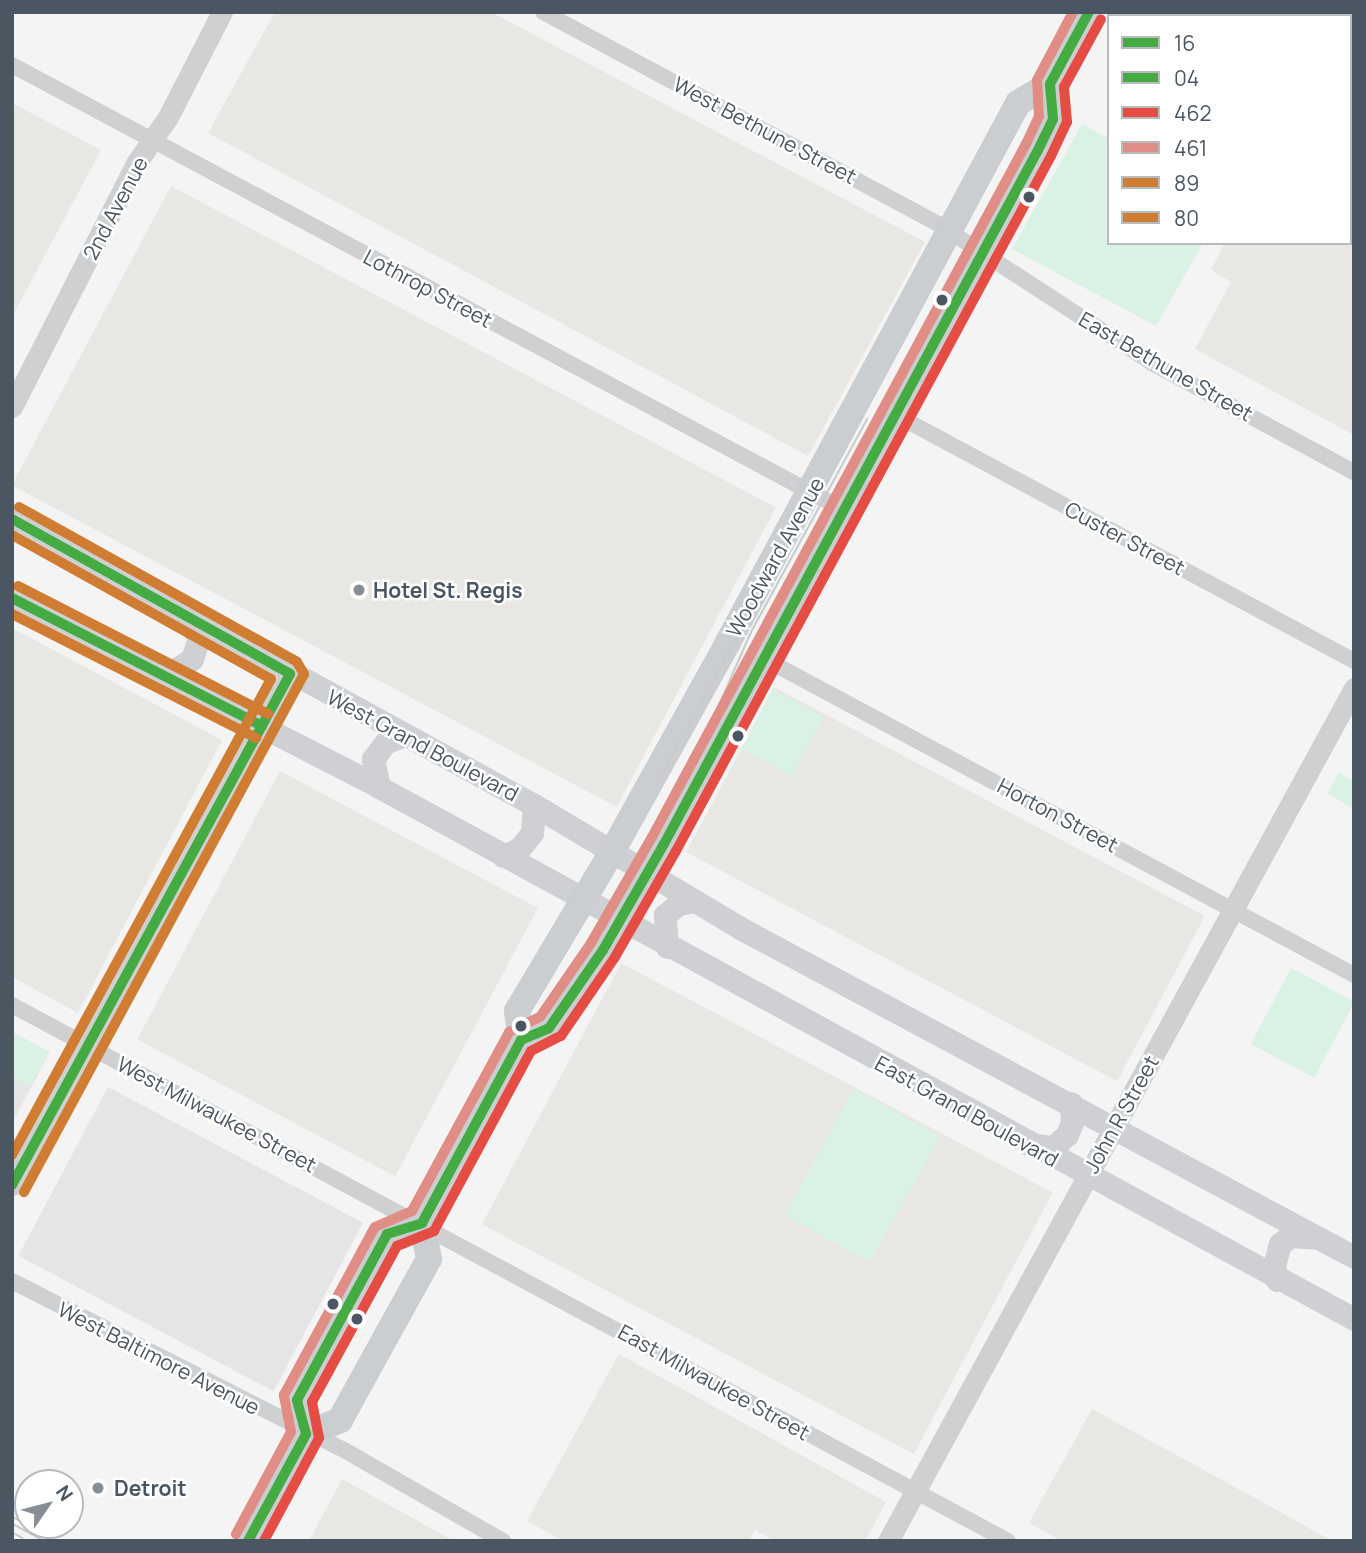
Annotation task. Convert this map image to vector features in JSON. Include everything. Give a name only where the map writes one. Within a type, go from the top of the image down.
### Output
[{"type":"main road","points":[[1050,84],[1089,12]]},
{"type":"main road","name":"Woodward Avenue","points":[[1050,84],[1053,119],[897,415],[761,657],[649,870],[620,921],[549,1028],[521,1040],[517,1011],[613,850],[810,492],[1018,103],[1050,84]]},
{"type":"main road","name":"West Grand Boulevard","points":[[12,519],[649,870]]},
{"type":"main road","points":[[12,598],[262,726],[582,900]]},
{"type":"main road","points":[[153,671],[185,666],[197,649],[195,628],[181,613]]},
{"type":"main road","points":[[379,788],[373,759],[385,743],[404,735]]},
{"type":"main road","points":[[503,856],[519,849],[532,833],[534,805]]},
{"type":"main road","points":[[649,870],[695,901],[1354,1257]]},
{"type":"main road","name":"East Grand Boulevard","points":[[582,900],[1354,1320]]},
{"type":"main road","points":[[667,947],[666,915],[678,904],[695,901]]},
{"type":"main road","points":[[248,1541],[306,1433],[340,1420],[429,1259],[422,1223],[521,1040]]},
{"type":"main road","points":[[1028,1144],[1053,1147],[1067,1135],[1072,1122],[1070,1103]]},
{"type":"main road","points":[[306,1433],[297,1400],[387,1234],[422,1223]]},
{"type":"main road","points":[[1278,1280],[1274,1266],[1280,1244],[1302,1234],[1323,1240]]},
{"type":"street","name":"2nd Avenue","points":[[12,407],[222,12]]},
{"type":"street","name":"West Bethune Street","points":[[543,12],[950,232],[983,254]]},
{"type":"street","name":"Lothrop Street","points":[[12,65],[844,510]]},
{"type":"street","name":"East Bethune Street","points":[[983,254],[1152,363],[1354,472]]},
{"type":"street","name":"Custer Street","points":[[897,415],[1354,661]]},
{"type":"street","name":"Horton Street","points":[[761,657],[1354,975]]},
{"type":"street","points":[[12,1185],[290,674]]},
{"type":"street","name":"John R Street","points":[[888,1541],[1354,688]]},
{"type":"street","name":"West Milwaukee Street","points":[[12,1005],[422,1223]]},
{"type":"street","name":"East Milwaukee Street","points":[[422,1223],[1008,1541]]},
{"type":"street","name":"West Baltimore Avenue","points":[[12,1281],[386,1473],[503,1541]]},
{"type":"shaded area","points":[[275,12],[491,12],[925,242],[808,456],[208,133]]},
{"type":"shaded area","points":[[1354,12],[1354,435],[1195,349],[1231,282],[1211,270],[1224,245],[1352,245],[1350,14]]},
{"type":"shaded area","points":[[12,103],[101,150],[12,317]]},
{"type":"shaded area","points":[[171,186],[776,508],[617,807],[12,485]]},
{"type":"shaded area","points":[[12,628],[222,740],[78,1013],[12,977]]},
{"type":"shaded area","points":[[774,687],[1205,916],[1117,1081],[686,852]]},
{"type":"shaded area","points":[[280,771],[538,908],[395,1177],[137,1039]]},
{"type":"shaded area","points":[[621,963],[1053,1193],[914,1454],[482,1224]]},
{"type":"shaded area","points":[[12,1032],[50,1052],[12,1123]]},
{"type":"shaded area","points":[[108,1087],[363,1223],[274,1391],[18,1256]]},
{"type":"shaded area","points":[[619,1354],[886,1502],[865,1541],[775,1541],[755,1530],[749,1541],[563,1541],[527,1521]]},
{"type":"shaded area","points":[[1092,1409],[1332,1541],[1062,1541],[1029,1523]]},
{"type":"shaded area","points":[[342,1479],[454,1541],[309,1541]]},
{"type":"green space","points":[[1082,124],[1107,138],[1107,245],[1202,245],[1156,326],[1012,249]]},
{"type":"green space","points":[[773,690],[823,717],[792,776],[742,749]]},
{"type":"green space","points":[[1339,773],[1354,781],[1354,809],[1327,794]]},
{"type":"green space","points":[[1291,968],[1354,1001],[1314,1078],[1251,1044]]},
{"type":"green space","points":[[12,1033],[49,1052],[30,1086],[12,1077]]},
{"type":"green space","points":[[854,1089],[940,1137],[870,1262],[784,1215]]},
{"type":"tram line","points":[[681,777],[708,730],[751,632],[867,419]]},
{"type":"tram line","points":[[656,786],[748,616]]},
{"type":"railway","points":[[12,1520],[50,1541]]},
{"type":"railway","points":[[12,1536],[22,1541]]},
{"type":"transit line","name":"461","points":[[236,1534],[291,1432],[284,1395],[375,1227],[412,1211],[509,1032],[540,1017],[591,943],[652,837],[1026,144],[1039,116],[1037,80],[1073,12]]},
{"type":"transit line","name":"04","points":[[248,1541],[306,1434],[297,1400],[387,1234],[422,1223],[521,1040],[549,1028],[603,950],[664,844],[1038,150],[1053,119],[1050,84],[1089,12]]},
{"type":"transit line","name":"462","points":[[264,1541],[319,1438],[312,1402],[397,1246],[434,1231],[531,1051],[561,1036],[615,957],[676,851],[1051,156],[1067,122],[1064,87],[1101,19]]},
{"type":"transit line","name":"80","points":[[19,507],[297,662],[304,674],[24,1192]]},
{"type":"transit line","name":"16","points":[[12,519],[290,674]]},
{"type":"transit line","name":"89","points":[[12,535],[271,679],[12,1155]]},
{"type":"transit line","name":"80","points":[[18,586],[268,714]]},
{"type":"transit line","name":"16","points":[[12,598],[262,726]]},
{"type":"transit line","name":"89","points":[[12,614],[256,738]]},
{"type":"transit line","name":"16","points":[[12,1185],[290,674]]},
{"type":"place","name":"Hotel St. Regis","points":[[359,590]]},
{"type":"place","name":"Detroit","points":[[98,1488]]}]
